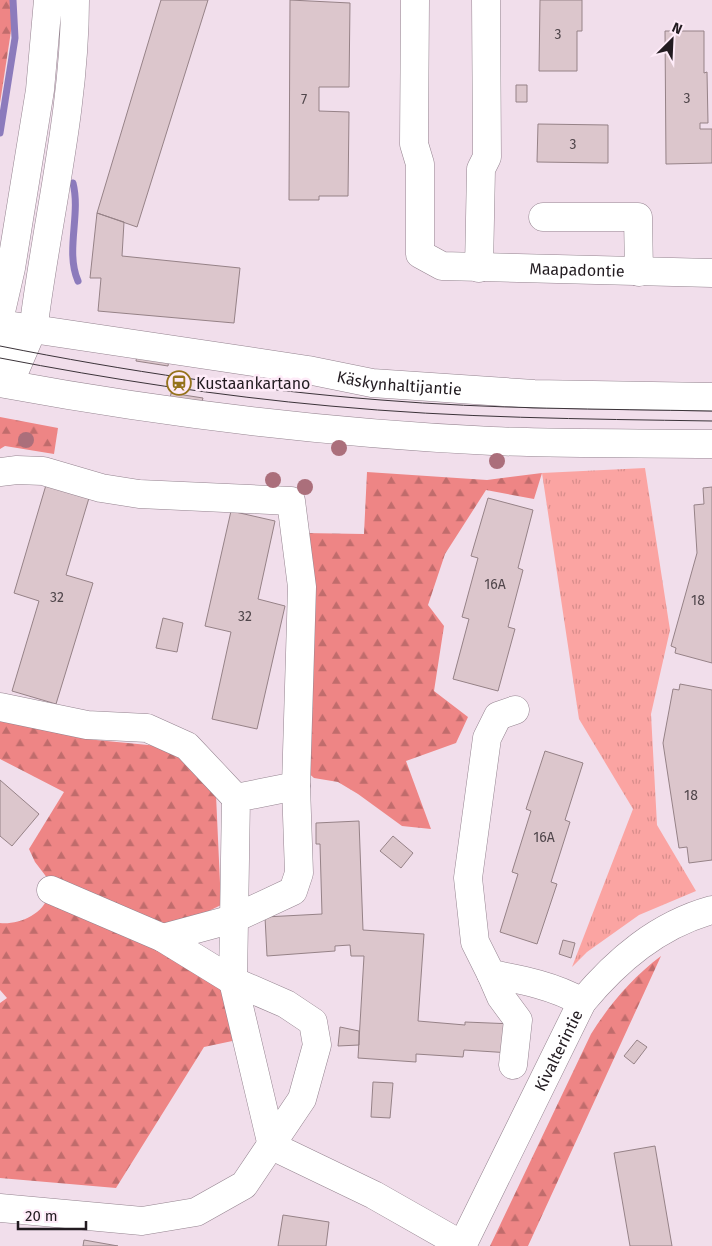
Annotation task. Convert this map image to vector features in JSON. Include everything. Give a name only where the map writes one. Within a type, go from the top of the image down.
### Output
[{"type":"main road","points":[[0,316],[11,268],[40,90],[48,0]]},
{"type":"main road","points":[[5,384],[33,328],[69,96],[75,32],[75,0]]},
{"type":"main road","name":"Maapadontie","points":[[415,0],[414,144],[420,164],[420,254],[442,266],[712,273]]},
{"type":"main road","points":[[479,268],[481,170],[487,157],[486,0]]},
{"type":"main road","points":[[543,217],[638,218],[638,272]]},
{"type":"main road","name":"Käskynhaltijantie","points":[[0,324],[308,370],[372,384],[534,394],[712,397]]},
{"type":"main road","points":[[0,333],[5,384]]},
{"type":"main road","points":[[5,384],[276,424],[333,430],[495,441],[712,444]]},
{"type":"main road","points":[[0,472],[17,470],[42,471],[101,488],[139,494],[291,501],[302,587],[296,786],[300,873],[293,891],[233,919],[164,938]]},
{"type":"main road","points":[[0,707],[87,725],[147,728],[187,746],[236,798],[233,919],[234,981],[272,1146]]},
{"type":"main road","points":[[513,1066],[518,1020],[501,996],[475,942],[468,878],[486,738],[498,716],[515,710]]},
{"type":"main road","points":[[236,798],[296,786]]},
{"type":"main road","points":[[0,1208],[142,1221],[196,1212],[244,1185],[302,1099],[317,1046],[312,1022],[286,1004],[234,981],[164,938],[51,890]]},
{"type":"main road","name":"Kivalterintie","points":[[462,1246],[582,1002],[603,977],[640,945],[694,915],[712,910]]},
{"type":"main road","points":[[492,974],[528,981],[566,993],[582,1002]]},
{"type":"main road","points":[[272,1146],[374,1195],[462,1246]]},
{"type":"green space","points":[[0,0],[12,0],[13,18],[0,103]]},
{"type":"green space","points":[[0,417],[58,428],[54,454],[5,446],[0,449]]},
{"type":"green space","points":[[645,468],[670,630],[651,714],[657,825],[696,891],[639,915],[587,952],[572,967],[633,809],[579,719],[542,473]]},
{"type":"green space","points":[[367,472],[487,480],[542,473],[534,499],[486,490],[445,554],[428,605],[444,626],[434,691],[468,717],[456,743],[406,761],[431,829],[402,826],[338,782],[314,778],[306,771],[303,533],[364,534]]},
{"type":"green space","points":[[0,717],[96,740],[169,747],[216,795],[221,905],[148,941],[225,980],[237,1040],[204,1047],[116,1188],[0,1178],[0,1003],[7,998],[0,990],[0,923],[14,922],[29,917],[36,913],[45,902],[48,893],[48,879],[35,862],[29,849],[64,792],[0,759]]},
{"type":"green space","points":[[661,956],[528,1246],[490,1246],[591,1034],[622,992],[640,973]]},
{"type":"building","points":[[161,0],[208,0],[137,227],[97,213]]},
{"type":"building","points":[[290,0],[350,3],[349,87],[319,87],[319,111],[349,112],[348,196],[319,196],[319,200],[289,200]]},
{"type":"building","points":[[540,0],[582,0],[582,31],[577,31],[577,71],[539,71]]},
{"type":"building","points":[[665,31],[704,31],[704,73],[707,72],[708,123],[700,123],[700,129],[712,129],[712,163],[666,164]]},
{"type":"building","points":[[516,85],[527,85],[527,102],[516,102]]},
{"type":"building","points":[[538,124],[608,125],[608,163],[537,162]]},
{"type":"building","points":[[97,213],[124,222],[122,256],[240,268],[234,323],[98,311],[101,278],[90,278]]},
{"type":"building","points":[[137,354],[169,359],[168,366],[136,361]]},
{"type":"building","points":[[171,393],[203,398],[201,405],[170,400]]},
{"type":"building","points":[[46,485],[89,498],[66,575],[93,583],[56,704],[12,691],[39,601],[14,593]]},
{"type":"building","points":[[712,487],[712,663],[675,653],[676,648],[671,646],[697,553],[694,505],[704,504],[703,488]]},
{"type":"building","points":[[488,498],[533,510],[518,568],[523,570],[508,627],[515,629],[498,691],[453,679],[469,619],[462,617],[478,558],[471,556]]},
{"type":"building","points":[[231,511],[275,521],[258,599],[285,606],[257,729],[212,719],[231,632],[205,626]]},
{"type":"building","points":[[163,618],[183,623],[177,652],[156,648]]},
{"type":"building","points":[[680,684],[712,690],[712,860],[689,863],[687,847],[679,848],[663,743],[673,689],[679,690]]},
{"type":"building","points":[[545,751],[583,763],[565,820],[570,822],[551,882],[557,884],[537,944],[500,932],[518,874],[512,872],[531,811],[526,809]]},
{"type":"building","points":[[0,780],[39,814],[12,846],[0,836]]},
{"type":"building","points":[[359,821],[363,930],[424,934],[418,1021],[465,1025],[465,1022],[514,1024],[511,1053],[464,1050],[463,1057],[416,1054],[416,1062],[358,1058],[364,956],[351,956],[350,945],[335,946],[335,951],[267,956],[265,917],[322,914],[320,844],[316,844],[316,823]]},
{"type":"building","points":[[393,836],[413,853],[401,868],[380,851]]},
{"type":"building","points":[[563,940],[575,943],[571,958],[559,954]]},
{"type":"building","points":[[340,1027],[359,1031],[359,1045],[338,1046]]},
{"type":"building","points":[[637,1040],[647,1047],[634,1064],[624,1056]]},
{"type":"building","points":[[373,1082],[393,1083],[390,1118],[371,1117]]},
{"type":"building","points":[[655,1146],[672,1246],[630,1246],[614,1153]]},
{"type":"building","points":[[283,1215],[329,1222],[326,1246],[278,1246]]},
{"type":"building","points":[[84,1240],[118,1246],[83,1246]]},
{"type":"waterway","points":[[0,133],[15,38],[13,0]]},
{"type":"waterway","points":[[73,183],[75,195],[73,258],[78,281]]},
{"type":"tram line","points":[[0,346],[94,364],[189,379],[333,396],[505,407],[712,411]]},
{"type":"tram line","points":[[0,358],[164,386],[330,406],[425,413],[568,419],[712,421]]},
{"type":"place","name":"Kustaankartano","points":[[179,383]]}]
